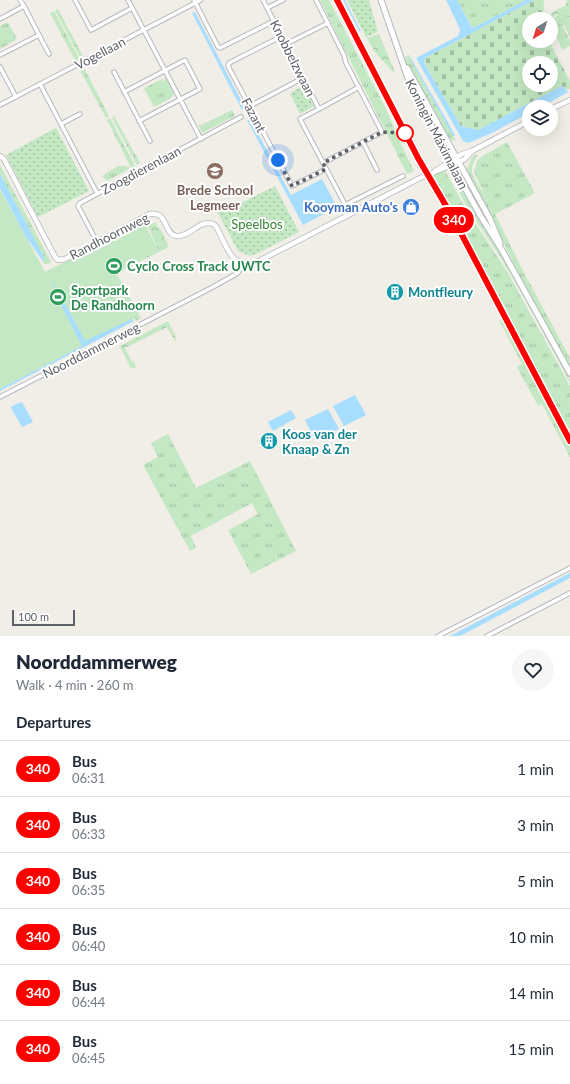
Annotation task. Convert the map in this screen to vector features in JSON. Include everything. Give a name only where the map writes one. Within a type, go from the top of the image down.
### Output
[{"type":"main road","name":"Koningin Máximalaan","points":[[381,0],[411,87],[483,221],[502,250],[570,373]]},
{"type":"main road","name":"Koningin Máximalaan","points":[[401,57],[490,219],[502,250]]},
{"type":"street","points":[[20,0],[49,54]]},
{"type":"street","points":[[75,0],[91,30],[132,8]]},
{"type":"street","points":[[128,0],[201,138]]},
{"type":"street","name":"Vogellaan","points":[[0,105],[144,30],[195,1],[201,0]]},
{"type":"street","name":"Knobbelzwaan","points":[[263,0],[319,109],[300,119],[350,214]]},
{"type":"street","points":[[268,8],[283,0]]},
{"type":"street","points":[[316,0],[344,55],[346,63],[382,132],[323,163]]},
{"type":"street","points":[[195,1],[220,48],[274,21]]},
{"type":"street","points":[[0,19],[24,6]]},
{"type":"street","points":[[286,44],[328,23]]},
{"type":"street","points":[[0,55],[39,35]]},
{"type":"street","name":"Fazant","points":[[282,36],[228,64],[292,186],[326,169]]},
{"type":"street","points":[[124,92],[185,60],[200,89],[140,121]]},
{"type":"street","points":[[0,67],[16,97]]},
{"type":"street","points":[[114,72],[150,141]]},
{"type":"street","points":[[250,106],[303,78]]},
{"type":"street","points":[[40,84],[97,193]]},
{"type":"street","points":[[319,109],[359,87]]},
{"type":"street","points":[[558,106],[570,100]]},
{"type":"street","points":[[61,124],[80,114]]},
{"type":"street","name":"Zoogdierenlaan","points":[[97,242],[78,206],[80,203],[241,117]]},
{"type":"street","points":[[243,264],[253,264],[435,171],[441,170],[457,160],[465,158],[472,151],[522,125]]},
{"type":"street","points":[[363,142],[377,170]]},
{"type":"street","name":"Randhoornweg","points":[[0,156],[6,164],[56,258],[59,260],[63,260],[150,214],[156,214],[162,217],[172,234],[178,236],[181,236],[207,223],[214,225],[231,255],[237,262],[243,264]]},
{"type":"street","points":[[345,205],[403,176]]},
{"type":"street","name":"Noorddammerweg","points":[[0,397],[211,288],[238,273],[243,264]]},
{"type":"street","points":[[438,636],[570,568]]},
{"type":"street","points":[[488,636],[570,593]]},
{"type":"green space","points":[[320,0],[329,0],[386,109],[414,171],[407,174]]},
{"type":"green space","points":[[347,0],[369,0],[378,32],[366,37]]},
{"type":"green space","points":[[457,0],[526,0],[473,28]]},
{"type":"green space","points":[[534,0],[544,0],[543,12],[522,12],[522,48],[553,48],[557,56],[522,56],[522,92],[551,92],[535,100],[522,100],[522,107],[478,130],[461,126],[424,63],[425,58]]},
{"type":"green space","points":[[567,0],[570,0],[570,16],[554,12],[556,10],[566,5]]},
{"type":"green space","points":[[58,9],[84,58],[81,59],[55,10]]},
{"type":"green space","points":[[54,11],[80,60],[76,62],[50,13]]},
{"type":"green space","points":[[562,13],[570,16],[570,37],[564,25],[562,26],[570,40],[570,46],[562,50],[558,40],[558,14]]},
{"type":"green space","points":[[8,22],[17,39],[0,49],[0,26]]},
{"type":"green space","points":[[379,34],[395,72],[394,73],[374,51],[367,38]]},
{"type":"green space","points":[[408,55],[456,141],[448,139],[404,59]]},
{"type":"green space","points":[[558,58],[570,81],[570,89],[567,90],[562,86],[558,88]]},
{"type":"green space","points":[[84,68],[109,116],[106,118],[80,70]]},
{"type":"green space","points":[[166,78],[175,94],[171,98],[154,107],[144,88],[162,79],[164,82],[164,79]]},
{"type":"green space","points":[[304,85],[314,106],[300,114],[290,93]]},
{"type":"green space","points":[[232,110],[235,116],[202,133],[199,126]]},
{"type":"green space","points":[[114,116],[140,163],[137,165],[112,118]]},
{"type":"green space","points":[[110,118],[135,166],[131,168],[107,120]]},
{"type":"green space","points":[[56,128],[89,191],[38,217],[6,155]]},
{"type":"green space","points":[[507,142],[535,193],[495,214],[521,267],[570,358],[570,369],[529,295],[494,223],[466,171],[472,157],[478,154],[472,166],[472,174],[487,200],[474,172],[477,161],[481,157]]},
{"type":"green space","points":[[0,165],[51,262],[48,264],[44,264],[42,260],[44,258],[0,174]]},
{"type":"green space","points":[[118,166],[129,167],[129,169],[107,181],[102,176]]},
{"type":"green space","points":[[447,170],[452,172],[455,176],[507,262],[570,379],[570,382],[503,261],[469,210]]},
{"type":"green space","points":[[445,171],[466,209],[508,273],[570,386],[570,437],[453,214],[430,175]]},
{"type":"green space","name":"Speelbos","points":[[275,186],[299,232],[250,256],[238,251],[217,211],[221,209],[221,207],[231,208]]},
{"type":"green space","name":"Sportpark De Randhoorn","points":[[0,189],[45,272],[133,227],[134,229],[145,224],[158,250],[116,274],[137,317],[0,389]]},
{"type":"green space","points":[[155,222],[162,232],[169,247],[117,274],[141,318],[136,321],[115,279],[114,270],[158,250],[148,226]]},
{"type":"green space","points":[[503,318],[570,446],[570,457],[542,404],[538,406],[517,367],[522,364],[499,320]]},
{"type":"green space","points":[[168,321],[177,340],[175,341],[167,327],[125,348],[132,362],[134,361],[136,367],[131,369],[120,346]]},
{"type":"green space","points":[[168,434],[196,488],[250,461],[296,551],[251,574],[228,530],[258,514],[252,503],[191,536],[196,548],[190,551],[143,465],[158,457],[151,443]]},
{"type":"water","points":[[446,0],[457,0],[473,28],[526,0],[534,0],[425,58],[424,63],[461,126],[478,130],[522,107],[522,117],[492,133],[468,143],[463,141],[416,58],[458,36],[460,30]]},
{"type":"water","points":[[195,12],[245,108],[242,110],[192,13]]},
{"type":"water","points":[[409,55],[455,136],[453,136]]},
{"type":"water","points":[[562,86],[568,92],[554,100],[535,100],[551,92],[558,92],[558,88]]},
{"type":"water","points":[[250,119],[291,195],[322,179],[337,207],[303,225],[247,120]]},
{"type":"water","points":[[0,174],[45,259],[42,260],[26,237],[0,188]]},
{"type":"water","points":[[52,280],[85,341],[132,319],[134,321],[0,391],[0,389],[82,346],[62,307]]},
{"type":"water","points":[[355,395],[366,415],[344,426],[333,406]]},
{"type":"water","points":[[22,402],[33,422],[22,427],[11,408],[12,406]]},
{"type":"water","points":[[328,409],[339,429],[315,440],[305,420]]},
{"type":"water","points":[[291,410],[296,418],[273,431],[268,422]]},
{"type":"water","points":[[570,573],[570,578],[460,636],[450,636]]},
{"type":"waterway","points":[[344,0],[360,31]]},
{"type":"bus line","name":"340","points":[[337,0],[418,158],[452,216],[570,441]]},
{"type":"place","name":"Brede School Legmeer","points":[[215,171]]},
{"type":"place","name":"Kooyman Auto's","points":[[411,207]]},
{"type":"place","name":"Cyclo Cross Track UWTC","points":[[114,266]]},
{"type":"place","name":"Montfleury","points":[[395,292]]},
{"type":"place","name":"Sportpark De Randhoorn","points":[[58,297]]},
{"type":"place","name":"Koos van der Knaap & Zn","points":[[269,441]]},
{"type":"route","points":[[278,160],[292,186],[326,169],[323,163],[382,132],[405,133]]}]
